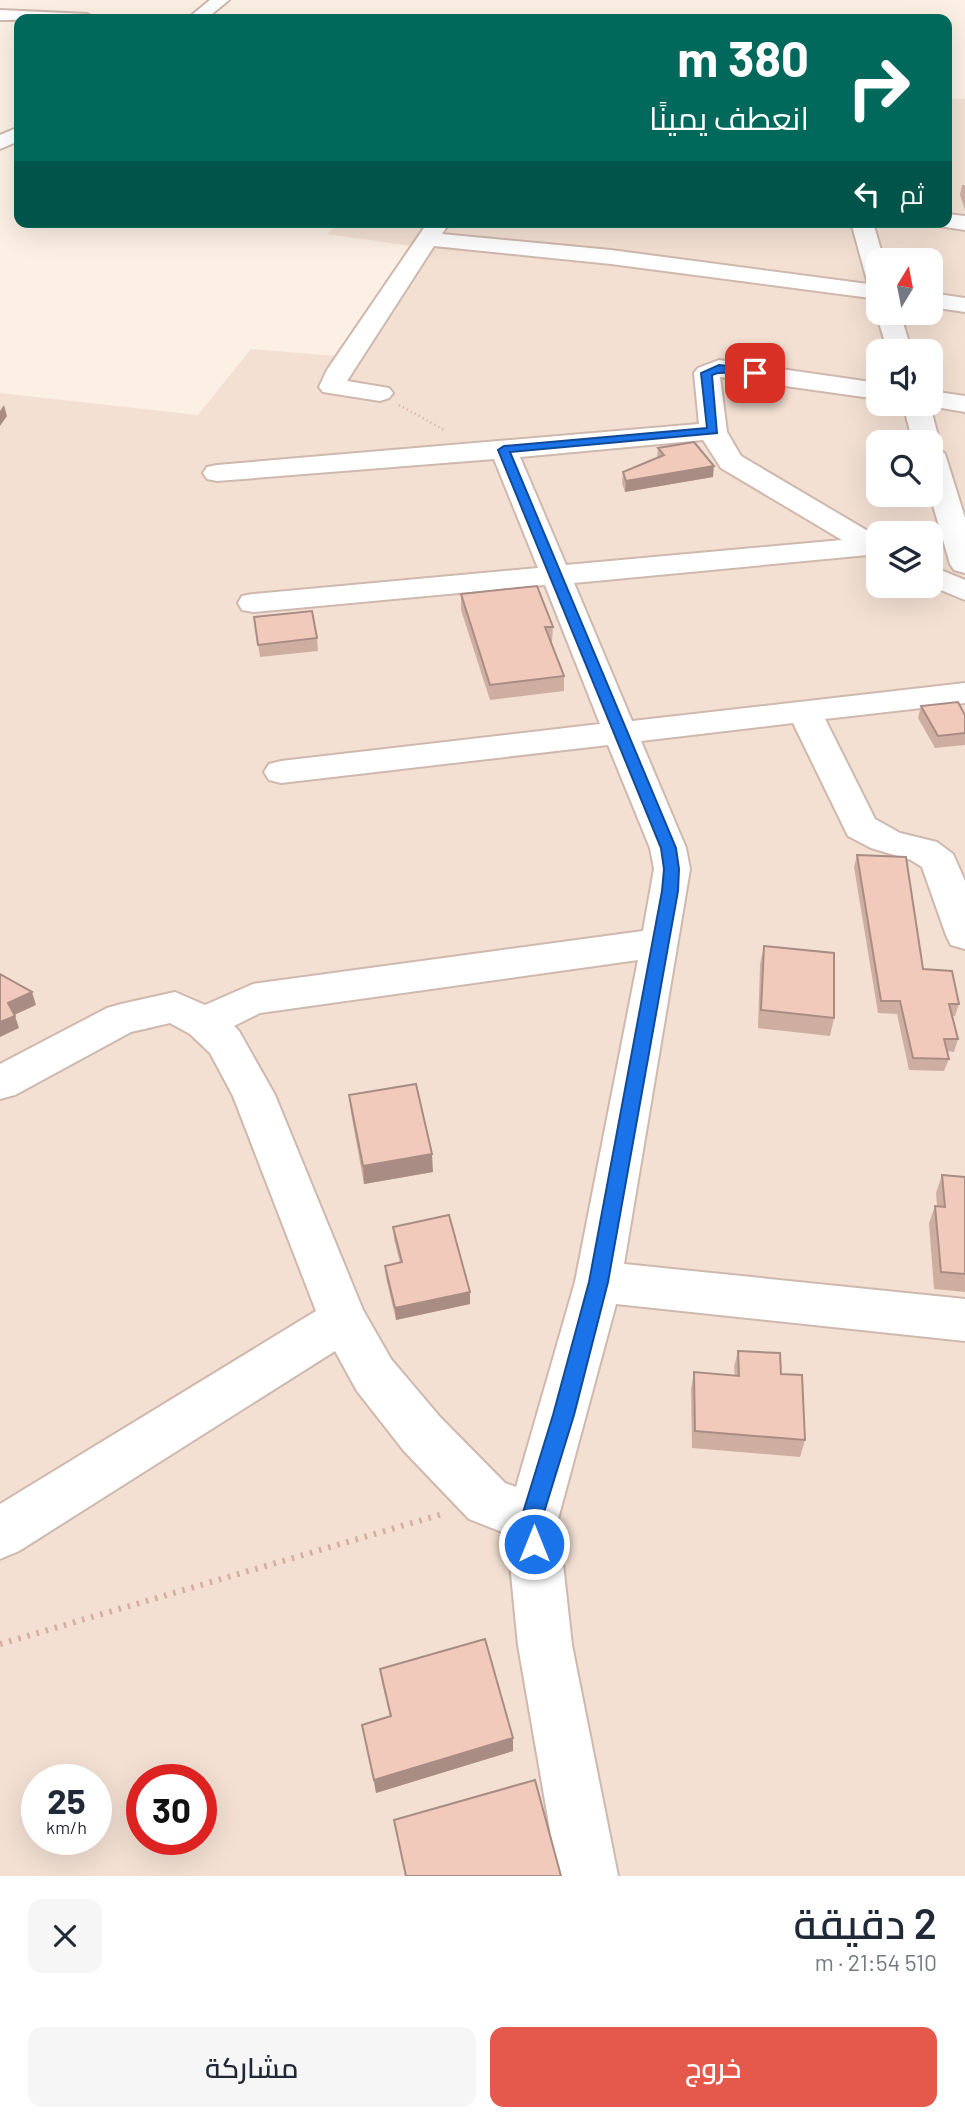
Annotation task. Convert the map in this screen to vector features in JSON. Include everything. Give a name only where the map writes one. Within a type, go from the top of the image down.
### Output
[{"type":"street","points":[[202,14],[221,0]]},
{"type":"street","points":[[864,228],[869,248]]},
{"type":"street","points":[[380,393],[332,387],[340,370],[434,231],[866,290]]},
{"type":"street","points":[[943,302],[965,305]]},
{"type":"street","points":[[866,389],[730,369],[711,370],[707,373],[713,431],[721,452],[731,461],[866,541]]},
{"type":"street","points":[[943,401],[965,404]]},
{"type":"street","points":[[217,473],[713,431]]},
{"type":"street","points":[[504,450],[668,848],[671,869],[670,891],[598,1282],[563,1415],[509,1510]]},
{"type":"street","points":[[943,493],[965,564]]},
{"type":"street","points":[[253,603],[866,548]]},
{"type":"street","points":[[943,581],[965,591]]},
{"type":"street","points":[[281,772],[965,693]]},
{"type":"street","points":[[804,711],[861,827],[894,844],[933,854],[940,863],[965,935]]},
{"type":"street","points":[[204,1023],[253,999],[659,943]]},
{"type":"street","points":[[0,1083],[121,1019],[176,1007],[204,1023],[225,1042],[254,1095],[343,1320],[374,1375],[422,1434],[509,1510],[545,1646],[588,1876]]},
{"type":"street","points":[[598,1282],[965,1320]]},
{"type":"street","points":[[0,1533],[343,1320]]},
{"type":"path","points":[[380,393],[437,428],[451,432]]},
{"type":"path","points":[[0,1644],[509,1510]]},
{"type":"shaded area","points":[[952,99],[965,99],[965,1876],[0,1876],[0,393],[198,415],[251,349],[337,356],[411,246],[327,234],[334,228],[952,228]]},
{"type":"building","points":[[694,442],[714,466],[626,481],[623,472],[664,455],[658,448]]},
{"type":"building","points":[[537,586],[553,627],[545,627],[564,676],[490,685],[461,594]]},
{"type":"building","points":[[312,611],[317,638],[258,645],[254,617]]},
{"type":"building","points":[[958,702],[965,715],[965,733],[938,736],[921,706]]},
{"type":"building","points":[[857,855],[906,857],[923,969],[952,971],[959,1004],[949,1004],[958,1039],[944,1039],[949,1059],[913,1058],[900,1001],[881,1001]]},
{"type":"building","points":[[764,946],[834,953],[834,1018],[761,1010]]},
{"type":"building","points":[[0,974],[32,992],[8,1003],[15,1016],[0,1022]]},
{"type":"building","points":[[416,1084],[432,1154],[363,1166],[349,1095]]},
{"type":"building","points":[[942,1175],[965,1177],[965,1274],[941,1272],[935,1206],[945,1207]]},
{"type":"building","points":[[449,1215],[470,1292],[395,1308],[385,1266],[402,1262],[393,1227]]},
{"type":"building","points":[[738,1351],[780,1353],[781,1374],[802,1375],[805,1440],[695,1431],[694,1372],[739,1376]]},
{"type":"building","points":[[485,1639],[513,1738],[374,1780],[362,1725],[391,1716],[380,1669]]},
{"type":"building","points":[[535,1780],[561,1876],[406,1876],[394,1820]]},
{"type":"route","points":[[534,1544],[532,1519],[598,1282],[670,891],[671,869],[668,848],[504,450],[713,431],[707,373],[719,368],[755,373]]}]
